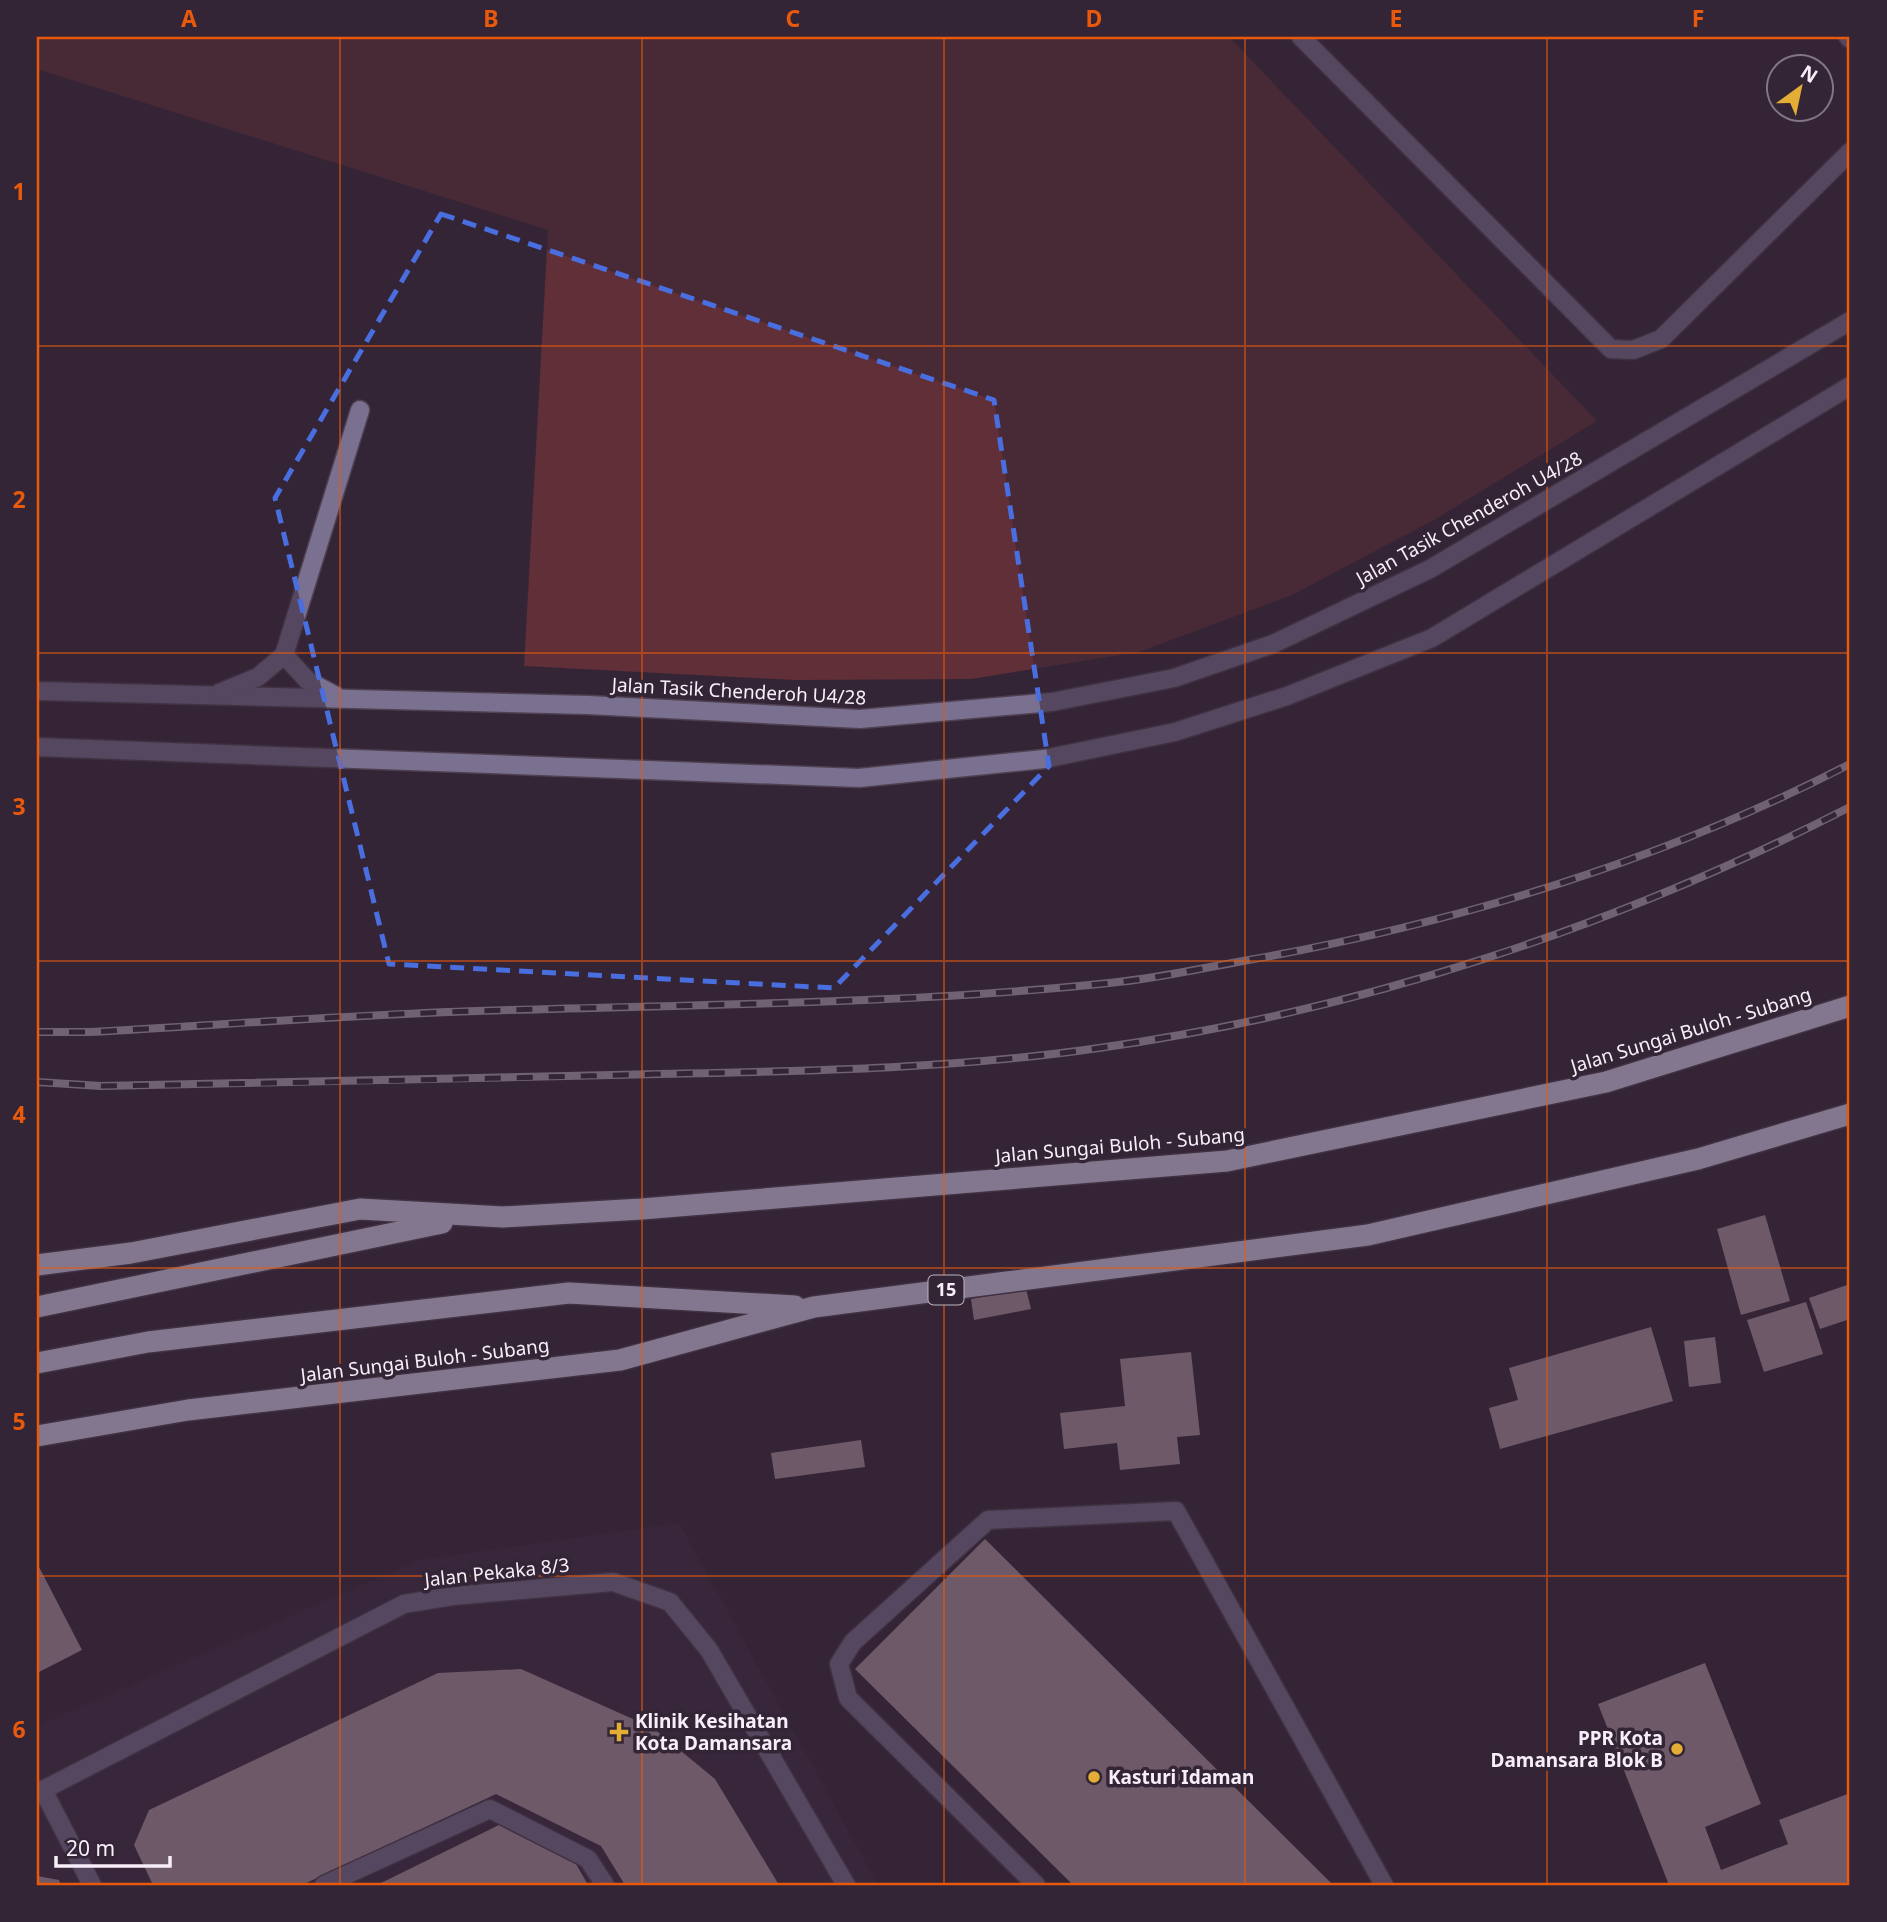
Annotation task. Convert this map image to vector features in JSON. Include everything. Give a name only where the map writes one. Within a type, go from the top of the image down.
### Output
[{"type":"highway","name":"Jalan Sungai Buloh - Subang","points":[[37,1307],[420,1226],[503,1217],[642,1209],[1227,1161],[1606,1082],[1850,1006]]},
{"type":"highway","name":"Jalan Sungai Buloh - Subang","points":[[37,1436],[188,1410],[620,1360],[814,1307],[1368,1235],[1698,1159],[1850,1114]]},
{"type":"highway","name":"Jalan Sungai Buloh - Subang","points":[[37,1265],[131,1252],[360,1209],[503,1217]]},
{"type":"highway","name":"Jalan Sungai Buloh - Subang","points":[[37,1363],[161,1340],[569,1293],[814,1307]]},
{"type":"street","points":[[1301,37],[1611,349],[1633,350],[1661,340],[1850,152]]},
{"type":"street","name":"Jalan Tasik Chenderoh U4/28","points":[[37,691],[587,705],[860,719],[1052,702],[1174,678],[1273,644],[1430,569],[1850,321]]},
{"type":"street","points":[[37,747],[859,778],[1044,759],[1175,732],[1287,696],[1432,638],[1850,386]]},
{"type":"street","points":[[215,695],[258,677],[284,655],[360,410]]},
{"type":"street","points":[[284,655],[308,681],[340,699]]},
{"type":"street","points":[[1036,1885],[848,1698],[839,1664],[853,1642],[988,1520],[1176,1511],[1384,1885]]},
{"type":"street","name":"Jalan Pekaka 8/3","points":[[40,1792],[404,1604],[453,1596],[613,1581],[670,1602],[709,1650],[846,1885]]},
{"type":"street","points":[[40,1792],[92,1885]]},
{"type":"street","points":[[324,1885],[490,1809],[588,1859],[605,1885]]},
{"type":"highlighted area","points":[[441,214],[994,400],[1049,766],[834,988],[389,964],[275,498]]},
{"type":"shaded area","points":[[37,37],[1229,37],[1597,421],[1434,520],[1292,595],[1139,652],[971,679],[795,680],[524,666],[548,230],[37,69]]},
{"type":"shaded area","points":[[679,1523],[878,1885],[37,1885],[37,1726],[420,1560]]},
{"type":"building","points":[[1765,1215],[1790,1301],[1741,1315],[1717,1229]]},
{"type":"building","points":[[1850,1284],[1850,1319],[1820,1329],[1809,1298]]},
{"type":"building","points":[[1026,1289],[1031,1309],[974,1320],[971,1299]]},
{"type":"building","points":[[1806,1302],[1823,1354],[1764,1372],[1747,1320]]},
{"type":"building","points":[[1651,1327],[1673,1401],[1500,1449],[1489,1408],[1518,1400],[1509,1368]]},
{"type":"building","points":[[1715,1337],[1721,1383],[1689,1387],[1684,1341]]},
{"type":"building","points":[[1191,1352],[1200,1435],[1177,1437],[1180,1464],[1120,1470],[1117,1443],[1064,1449],[1060,1413],[1125,1406],[1120,1359]]},
{"type":"building","points":[[861,1440],[865,1467],[775,1479],[771,1453]]},
{"type":"building","name":"Kasturi Idaman","points":[[985,1539],[1333,1885],[1073,1885],[855,1669]]},
{"type":"building","points":[[37,1563],[82,1650],[37,1673]]},
{"type":"building","name":"PPR Kota Damansara Blok B","points":[[1705,1663],[1761,1804],[1705,1827],[1721,1870],[1788,1844],[1779,1820],[1850,1793],[1850,1885],[1669,1885],[1598,1704]]},
{"type":"building","points":[[521,1669],[653,1728],[715,1779],[779,1885],[625,1885],[601,1846],[496,1794],[302,1885],[153,1885],[134,1845],[149,1810],[438,1673]]},
{"type":"building","points":[[499,1825],[575,1862],[588,1885],[377,1885]]},
{"type":"building","points":[[37,1876],[59,1880],[61,1885],[37,1885]]},
{"type":"railway","points":[[37,1032],[90,1032],[429,1013],[873,1000],[1030,990],[1143,979],[1322,946],[1477,908],[1554,885],[1705,831],[1850,764]]},
{"type":"railway","points":[[37,1082],[101,1086],[824,1070],[934,1065],[1099,1048],[1294,1012],[1485,959],[1671,890],[1850,807]]},
{"type":"place","name":"Klinik Kesihatan Kota Damansara","points":[[619,1732]]},
{"type":"place","name":"PPR Kota Damansara Blok B","points":[[1677,1749]]},
{"type":"place","name":"Kasturi Idaman","points":[[1094,1777]]}]
